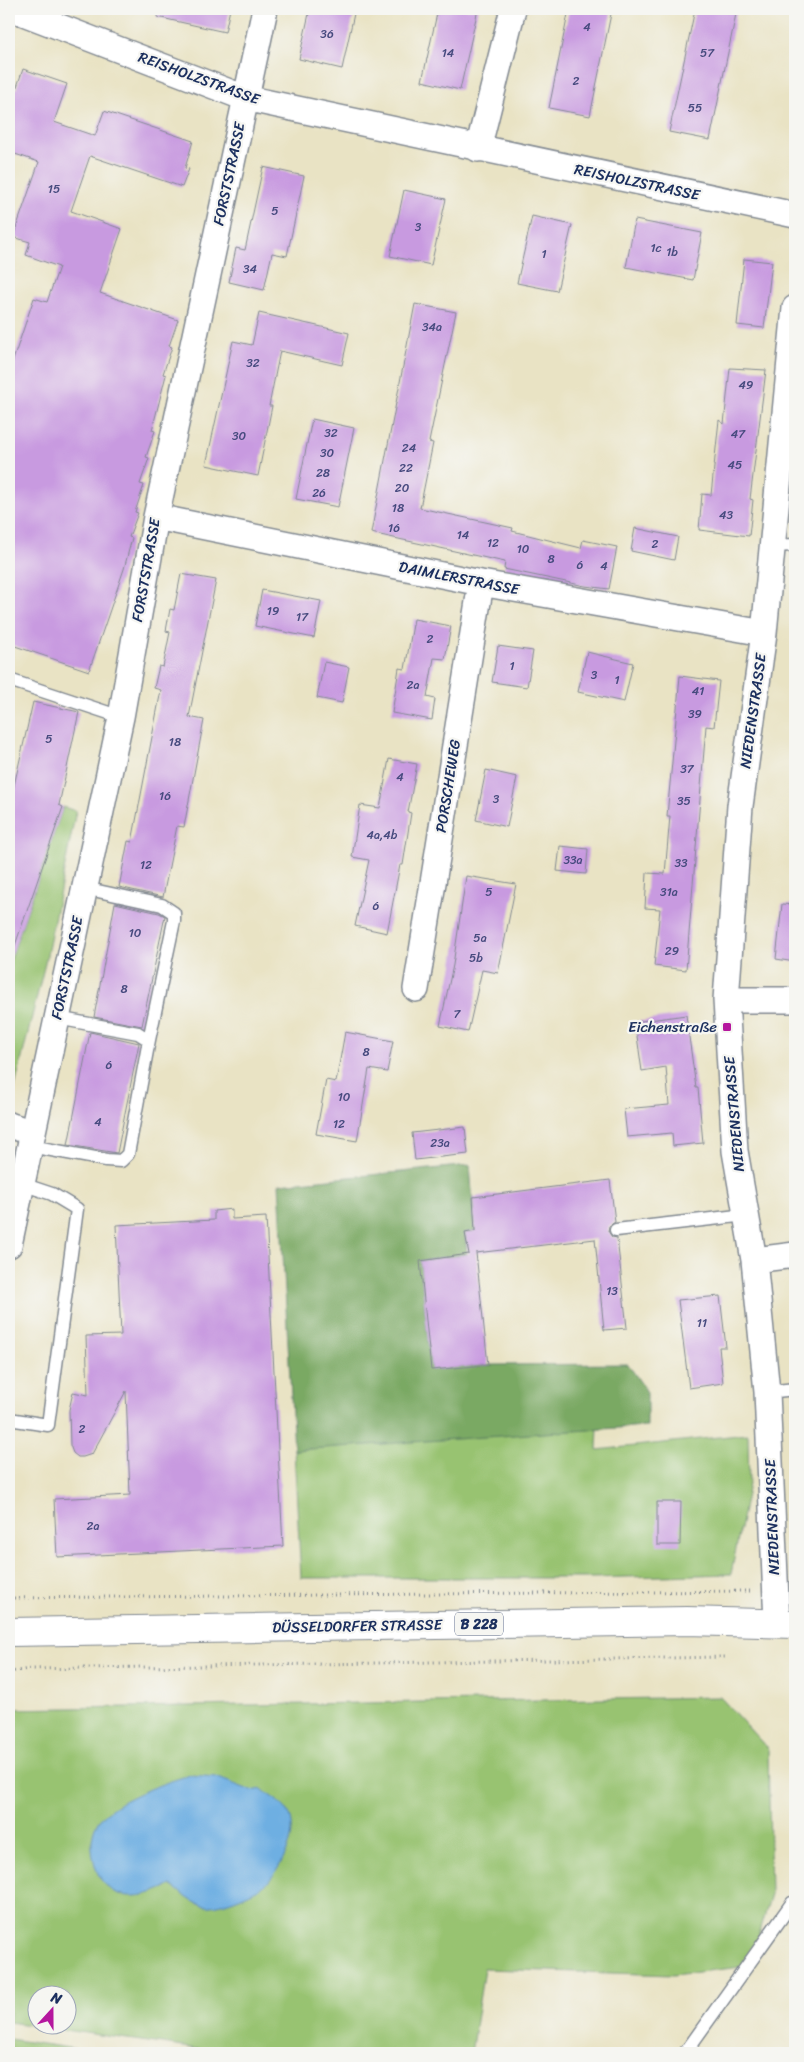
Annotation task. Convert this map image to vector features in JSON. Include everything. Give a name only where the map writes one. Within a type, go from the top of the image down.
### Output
[{"type":"main road","name":"DÜSSELDORFER STRASSE","points":[[9,1632],[687,1621],[786,1624]]},
{"type":"street","name":"REISHOLZSTRASSE","points":[[13,9],[245,98],[795,215]]},
{"type":"street","name":"FORSTSTRASSE","points":[[9,1245],[121,717],[156,517],[265,9]]},
{"type":"street","points":[[478,149],[513,9]]},
{"type":"street","name":"NIEDENSTRASSE","points":[[786,1624],[754,1260],[735,1151],[726,1000],[740,806],[764,633],[784,546],[795,308]]},
{"type":"street","name":"DAIMLERSTRASSE","points":[[156,517],[481,583],[764,633]]},
{"type":"street","name":"PORSCHEWEG","points":[[416,989],[481,583]]},
{"type":"street","points":[[726,1000],[795,1000]]},
{"type":"street","points":[[9,1125],[31,1139]]},
{"type":"street","points":[[754,1260],[795,1255]]},
{"type":"lane","points":[[9,680],[121,717]]},
{"type":"lane","points":[[31,1139],[106,1160],[121,1161],[128,1154],[174,913],[162,905],[84,888]]},
{"type":"lane","points":[[57,1018],[138,1033],[149,1040]]},
{"type":"lane","points":[[9,1419],[48,1425],[77,1209],[52,1194],[22,1184]]},
{"type":"lane","points":[[616,1230],[746,1215]]},
{"type":"lane","points":[[767,1392],[795,1389]]},
{"type":"lane","points":[[685,2053],[792,1903]]},
{"type":"path","points":[[9,1598],[719,1592]]},
{"type":"path","points":[[9,1672],[39,1669],[725,1657]]},
{"type":"green space","points":[[63,807],[76,811],[47,955],[12,1099],[9,1100],[9,964]]},
{"type":"green space","points":[[470,1165],[475,1231],[465,1233],[467,1254],[420,1261],[431,1370],[488,1365],[628,1364],[647,1392],[647,1426],[294,1450],[279,1184]]},
{"type":"green space","points":[[598,1428],[597,1450],[748,1434],[749,1484],[731,1574],[592,1578],[301,1578],[294,1450]]},
{"type":"green space","points":[[720,1697],[768,1749],[771,1894],[750,1966],[673,1975],[484,1969],[471,2053],[225,2053],[78,2032],[78,1984],[28,1984],[28,2025],[9,2022],[9,1709]]},
{"type":"green space","points":[[9,2039],[103,2053],[9,2053]]},
{"type":"water","points":[[190,1775],[216,1777],[252,1791],[262,1789],[283,1806],[288,1812],[292,1829],[288,1849],[278,1868],[264,1886],[229,1902],[213,1906],[197,1903],[171,1885],[159,1891],[135,1896],[114,1892],[105,1885],[94,1861],[92,1844],[95,1827],[101,1818],[123,1801],[152,1788]]},
{"type":"building","points":[[158,9],[230,9],[225,32],[157,17]]},
{"type":"building","points":[[310,9],[355,9],[342,69],[299,59]]},
{"type":"building","points":[[438,9],[478,9],[460,90],[422,81]]},
{"type":"building","points":[[569,9],[612,9],[590,116],[549,108]]},
{"type":"building","points":[[695,9],[737,9],[710,140],[669,132]]},
{"type":"building","points":[[23,69],[67,84],[54,122],[95,136],[104,111],[193,141],[185,168],[189,169],[182,187],[90,156],[71,211],[122,229],[100,293],[178,320],[169,346],[172,347],[163,374],[166,375],[152,430],[155,431],[146,457],[149,458],[140,484],[144,485],[135,512],[138,513],[129,537],[132,538],[124,569],[89,671],[9,644],[9,372],[34,298],[47,302],[59,267],[26,255],[30,242],[13,237],[39,162],[9,152],[9,110]]},
{"type":"building","points":[[263,167],[304,176],[287,256],[272,253],[264,290],[229,282],[236,248],[245,250]]},
{"type":"building","points":[[404,190],[446,199],[431,265],[390,256]]},
{"type":"building","points":[[532,216],[572,225],[557,291],[517,283]]},
{"type":"building","points":[[635,220],[702,233],[693,280],[626,267]]},
{"type":"building","points":[[744,259],[772,262],[764,328],[737,325]]},
{"type":"building","points":[[415,304],[456,312],[429,442],[433,443],[420,508],[513,528],[512,531],[581,548],[583,540],[617,547],[609,589],[585,586],[504,569],[505,562],[371,533]]},
{"type":"building","points":[[259,313],[349,333],[342,365],[280,351],[269,406],[272,406],[258,476],[206,465],[233,341],[252,345]]},
{"type":"building","points":[[730,368],[766,370],[750,499],[753,500],[749,536],[699,530],[702,494],[711,495],[719,420],[724,424]]},
{"type":"building","points":[[312,419],[354,428],[338,507],[296,499]]},
{"type":"building","points":[[635,528],[678,537],[674,560],[631,551]]},
{"type":"building","points":[[181,574],[216,580],[189,717],[204,720],[184,827],[177,826],[163,897],[119,887],[128,841],[132,842],[161,690],[154,688],[159,666],[163,667],[170,632],[166,631],[170,609],[174,610]]},
{"type":"building","points":[[262,590],[321,601],[314,638],[255,626]]},
{"type":"building","points":[[414,619],[451,626],[445,659],[434,658],[427,697],[435,699],[432,720],[392,713],[399,668],[405,669]]},
{"type":"building","points":[[498,646],[533,651],[527,687],[492,682]]},
{"type":"building","points":[[587,652],[633,663],[624,702],[578,692]]},
{"type":"building","points":[[324,662],[349,667],[342,703],[317,698]]},
{"type":"building","points":[[680,676],[719,681],[714,727],[706,726],[686,970],[654,966],[660,909],[645,908],[647,873],[665,874],[670,816],[667,816]]},
{"type":"building","points":[[33,702],[79,712],[59,805],[63,807],[12,954],[9,954],[9,789],[13,790]]},
{"type":"building","points":[[389,759],[417,764],[408,812],[411,813],[403,865],[400,865],[387,933],[355,926],[369,860],[352,857],[360,805],[380,808]]},
{"type":"building","points":[[486,770],[517,777],[507,827],[476,820]]},
{"type":"building","points":[[560,846],[588,849],[586,874],[557,871]]},
{"type":"building","points":[[466,876],[516,884],[498,973],[482,970],[468,1032],[440,1026],[453,965]]},
{"type":"building","points":[[115,903],[165,916],[142,1026],[94,1017]]},
{"type":"building","points":[[782,904],[795,905],[795,962],[776,959]]},
{"type":"building","points":[[686,1015],[696,1088],[698,1088],[703,1143],[673,1146],[672,1133],[627,1137],[624,1109],[669,1105],[666,1067],[642,1071],[635,1022]]},
{"type":"building","points":[[90,1032],[139,1043],[117,1153],[68,1145]]},
{"type":"building","points":[[345,1032],[393,1041],[387,1072],[369,1069],[357,1141],[316,1134],[326,1080],[336,1082]]},
{"type":"building","points":[[465,1127],[468,1154],[415,1160],[412,1133]]},
{"type":"building","points":[[610,1180],[615,1222],[609,1226],[608,1231],[612,1237],[617,1238],[627,1328],[604,1330],[595,1239],[476,1253],[488,1365],[431,1370],[420,1261],[469,1254],[465,1233],[475,1231],[473,1197]]},
{"type":"building","points":[[232,1209],[232,1219],[266,1217],[283,1546],[57,1557],[54,1499],[130,1495],[126,1391],[92,1454],[78,1457],[73,1453],[70,1445],[69,1410],[73,1392],[88,1395],[86,1336],[121,1335],[116,1225],[214,1220],[214,1211]]},
{"type":"building","points":[[720,1296],[726,1347],[719,1347],[723,1383],[689,1388],[678,1300]]},
{"type":"building","points":[[657,1502],[681,1502],[680,1545],[657,1545]]},
{"type":"place","name":"Eichenstraße","points":[[727,1027]]}]
